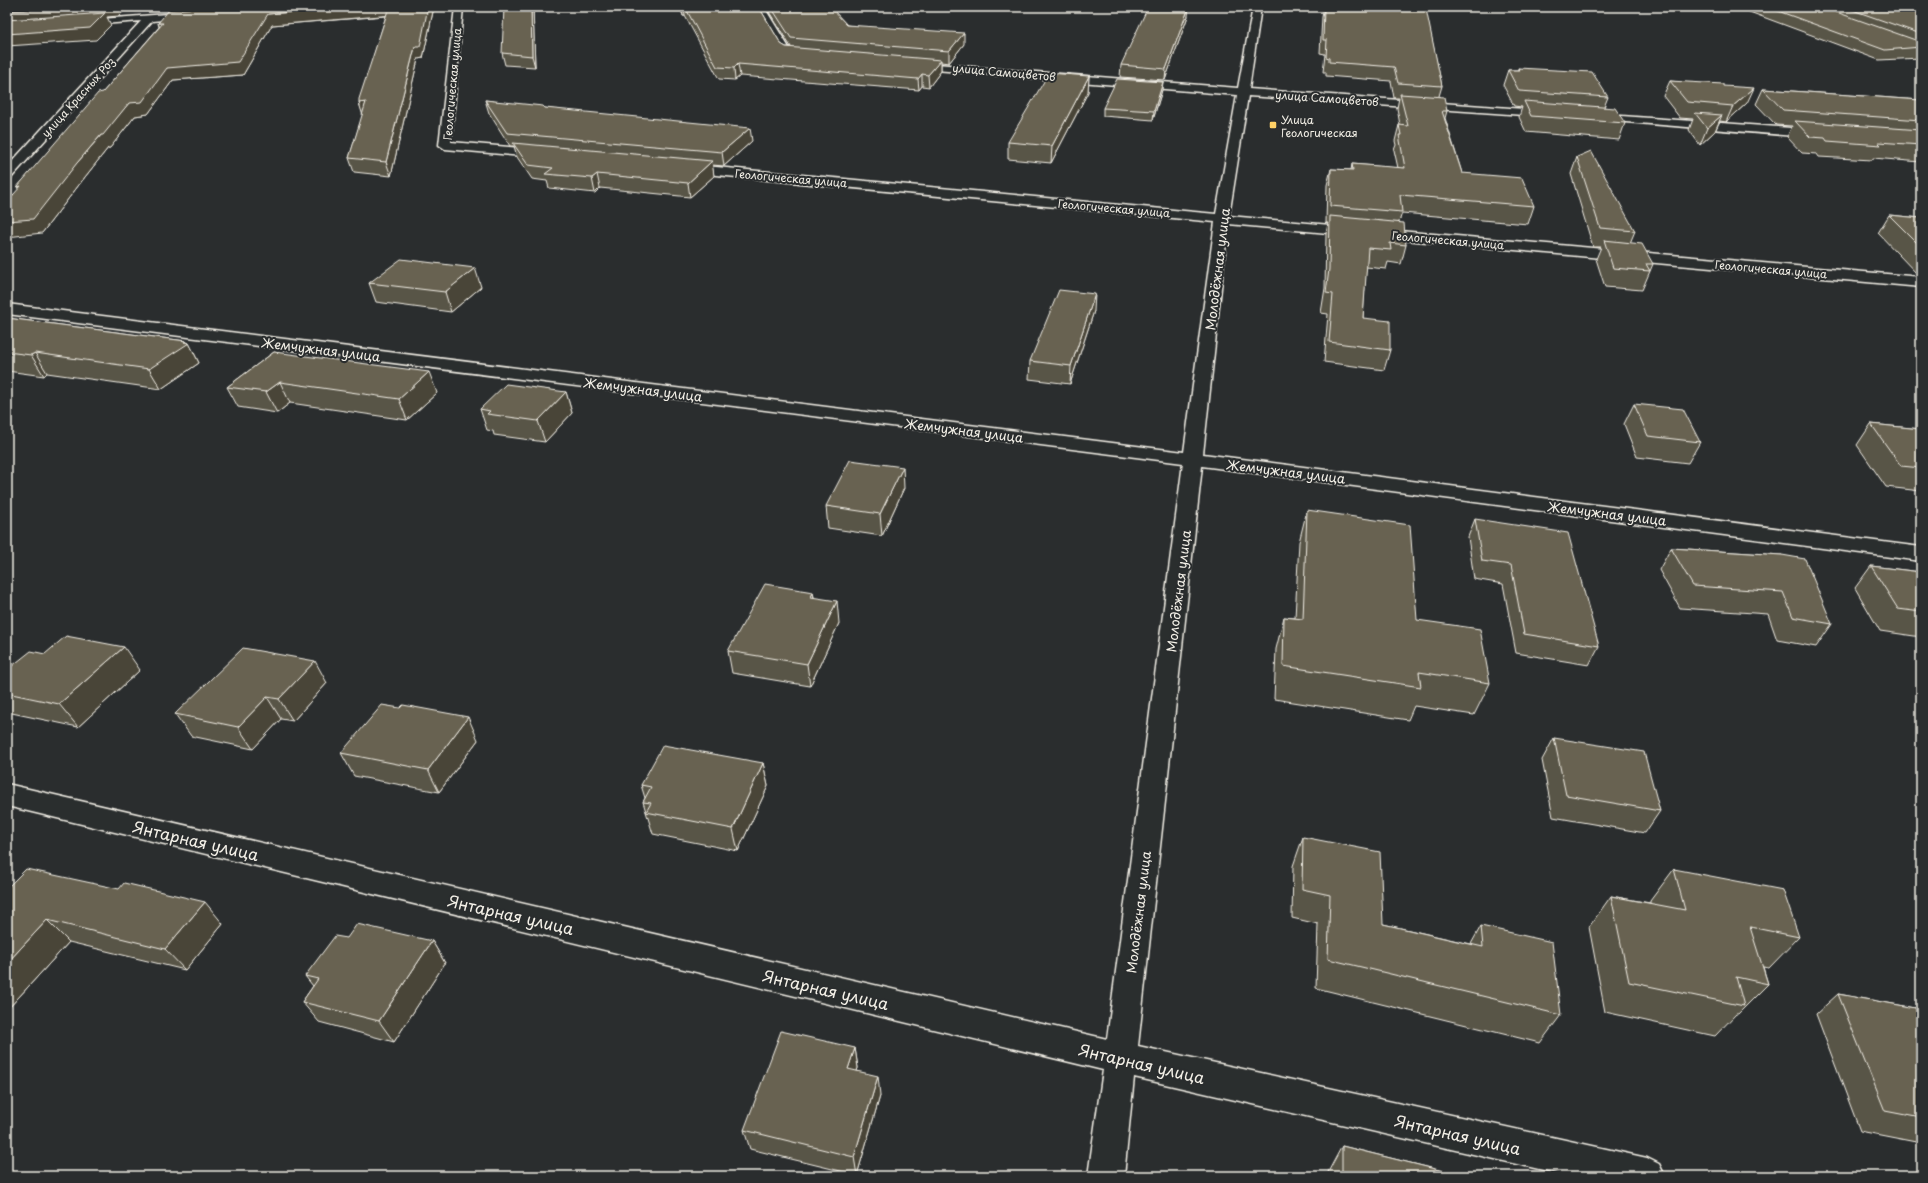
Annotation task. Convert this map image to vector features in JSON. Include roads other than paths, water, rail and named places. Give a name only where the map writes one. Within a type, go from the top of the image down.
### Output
[{"type":"street","name":"Геологическая улица","points":[[459,7],[445,145],[555,155]]},
{"type":"street","points":[[760,7],[788,54],[820,57]]},
{"type":"street","name":"Молодёжная улица","points":[[1106,1176],[1222,219],[1257,7]]},
{"type":"street","points":[[70,24],[204,14]]},
{"type":"street","name":"улица Красных Роз","points":[[7,176],[149,18]]},
{"type":"street","name":"улица Самоцветов","points":[[899,64],[1242,92],[1566,115]]},
{"type":"street","points":[[1582,116],[1834,134]]},
{"type":"street","name":"Геологическая улица","points":[[674,167],[1222,219],[1921,282]]},
{"type":"street","name":"Жемчужная улица","points":[[7,309],[1194,459],[1921,554]]},
{"type":"street","name":"Янтарная улица","points":[[7,795],[1120,1058],[1647,1176]]},
{"type":"place","name":"Улица Геологическая","points":[[1273,125]]}]
